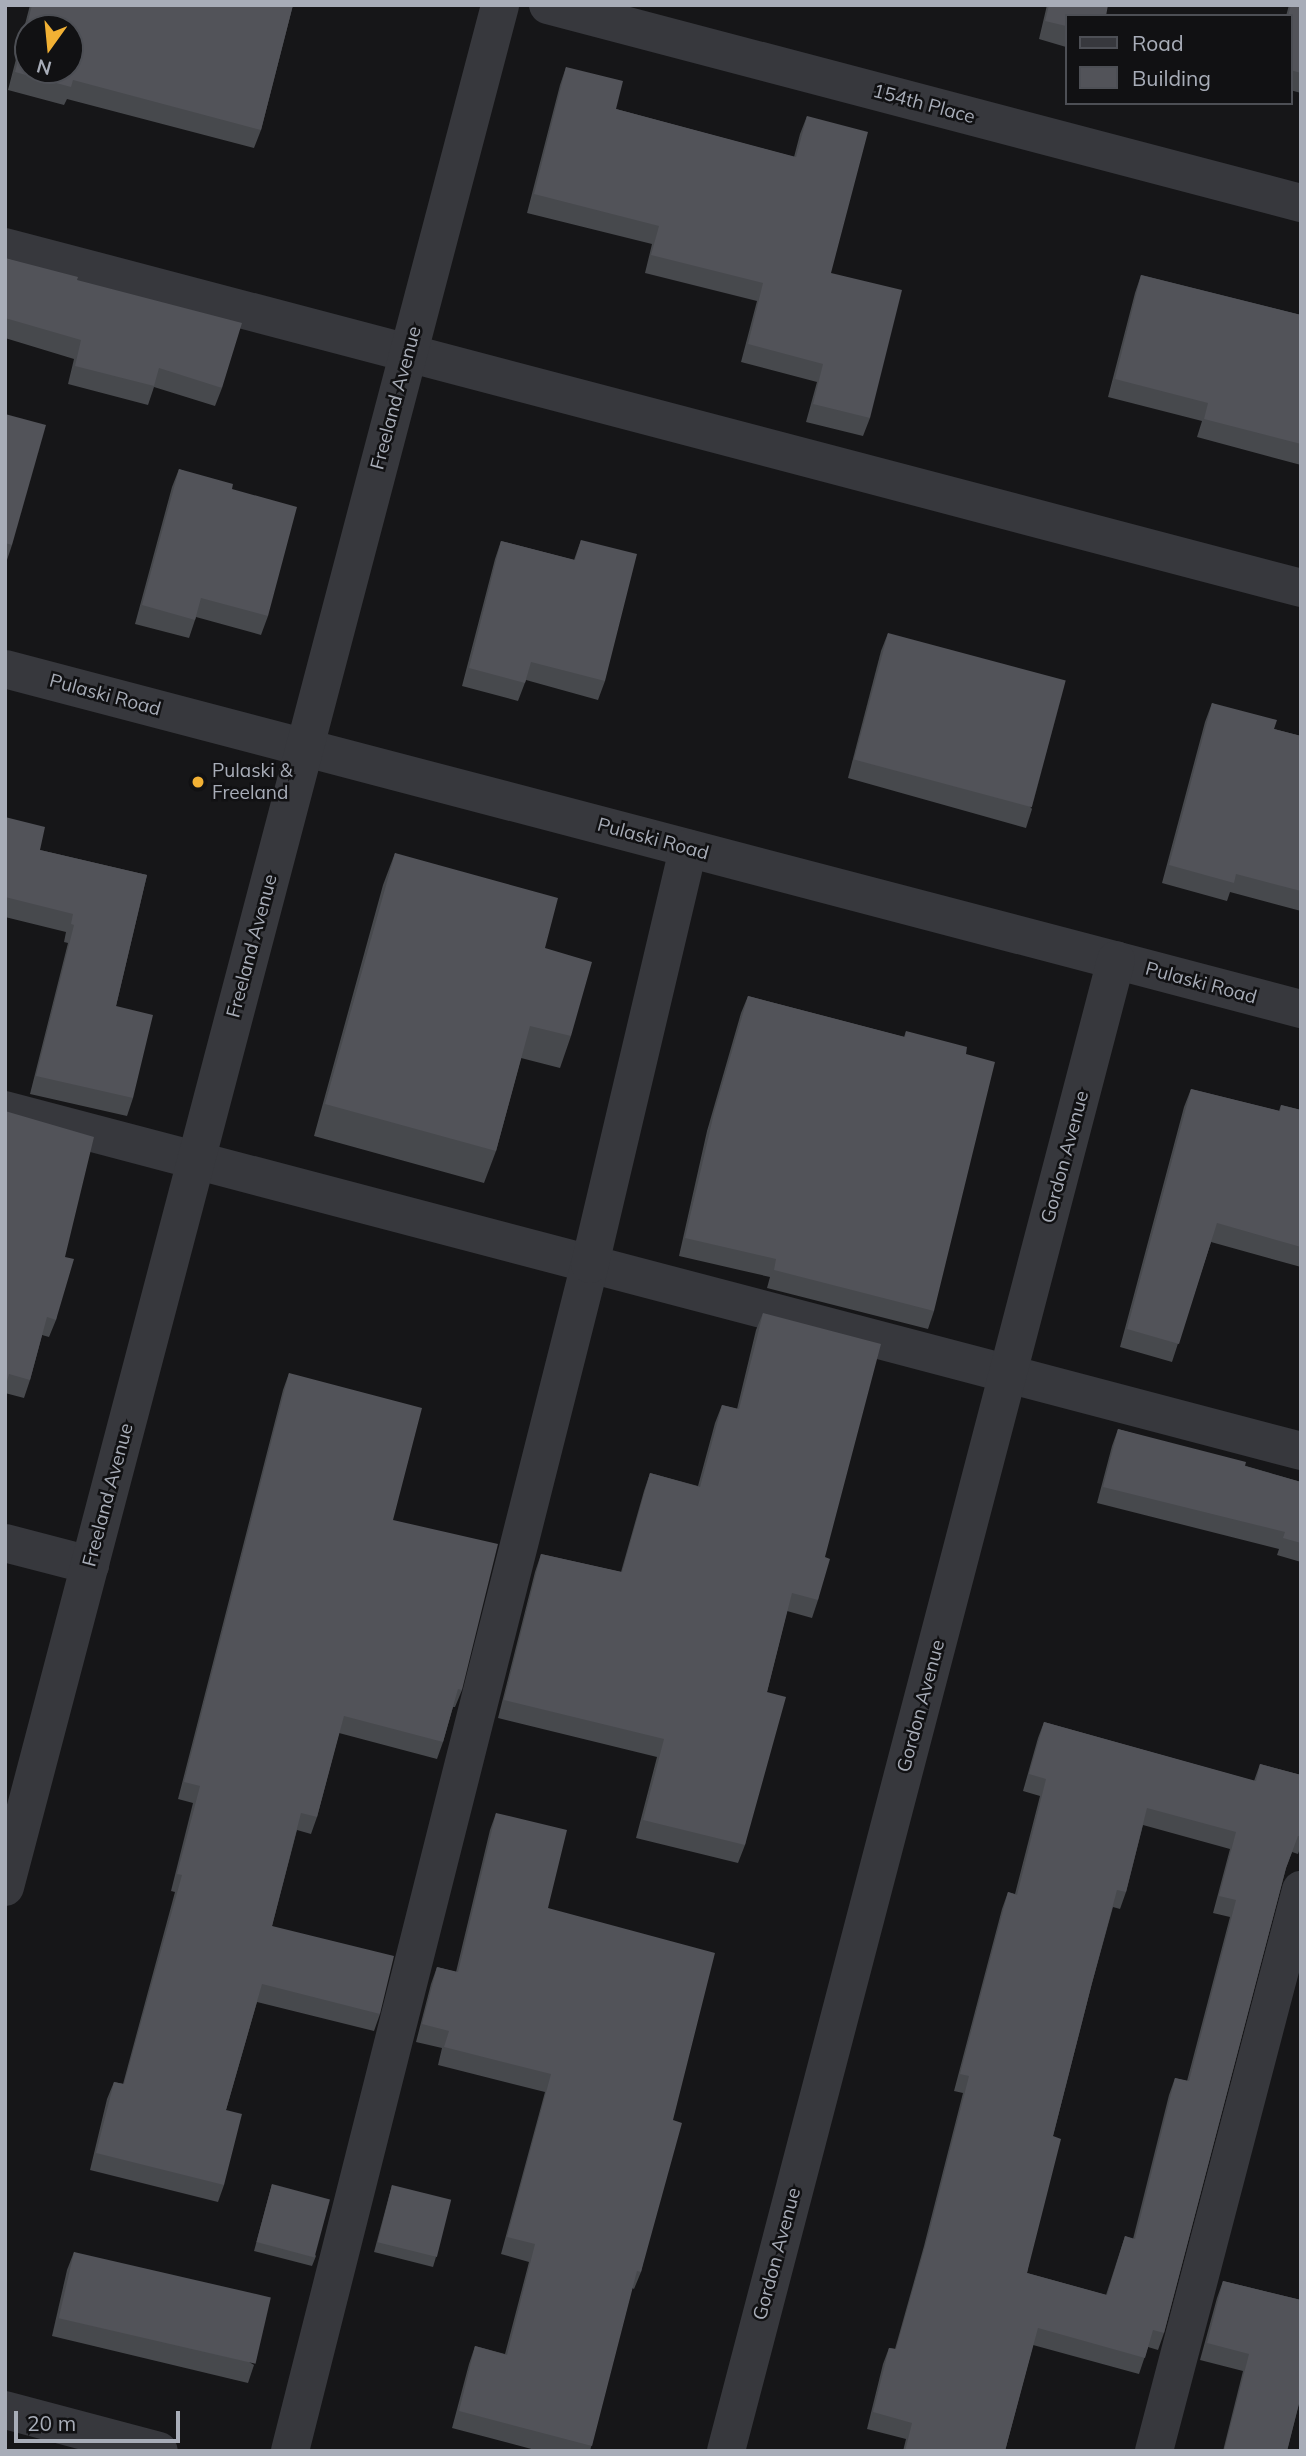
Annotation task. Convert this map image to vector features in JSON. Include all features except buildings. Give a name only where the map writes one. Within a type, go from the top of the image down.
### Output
[{"type":"street","name":"Freeland Avenue","points":[[5,1887],[500,5]]},
{"type":"street","name":"154th Place","points":[[548,5],[1301,203]]},
{"type":"street","points":[[5,247],[1301,588]]},
{"type":"street","name":"Pulaski Road","points":[[5,669],[1301,1009]]},
{"type":"street","points":[[290,2451],[590,1264],[688,848]]},
{"type":"street","name":"Gordon Avenue","points":[[726,2451],[1116,960]]},
{"type":"street","points":[[5,1110],[1301,1451]]},
{"type":"street","points":[[5,1543],[90,1565]]},
{"type":"street","points":[[1154,2451],[1301,1891]]},
{"type":"street","points":[[5,2410],[159,2451]]},
{"type":"place","name":"Pulaski & Freeland","points":[[198,782]]}]
